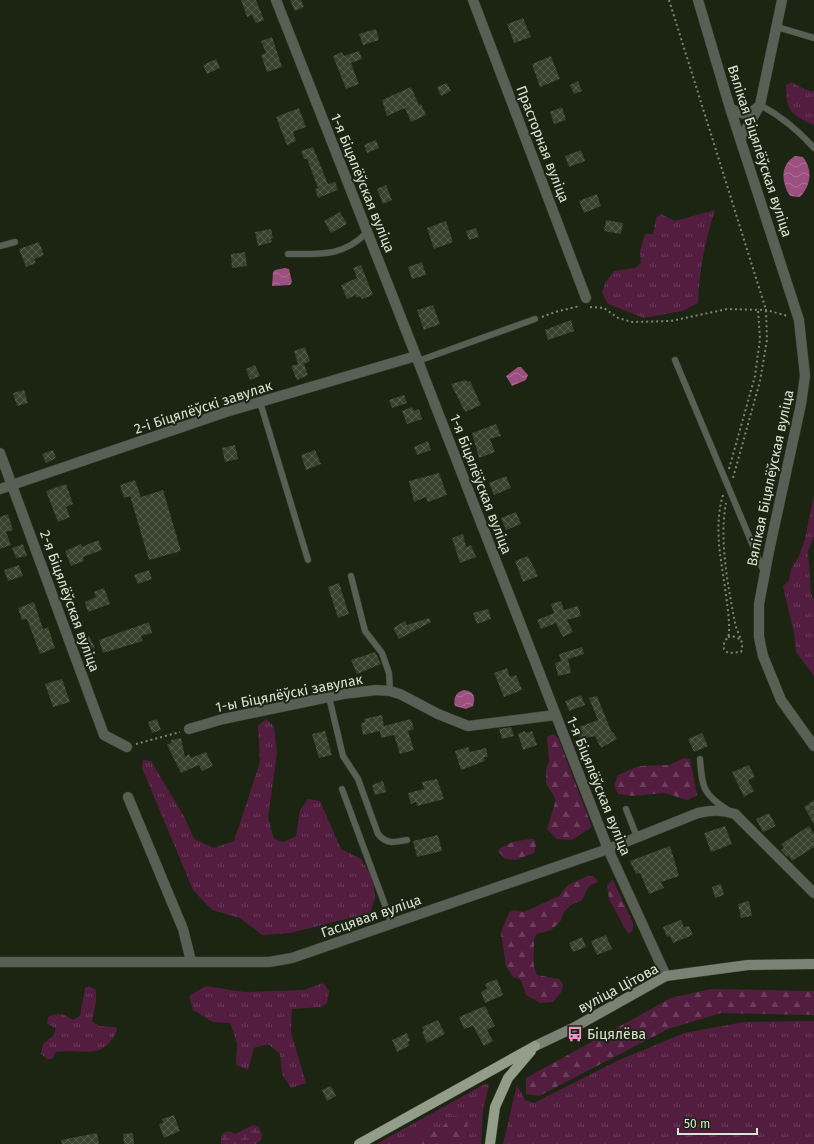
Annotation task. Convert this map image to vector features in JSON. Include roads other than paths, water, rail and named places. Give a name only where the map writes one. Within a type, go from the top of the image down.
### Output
[{"type":"main road","name":"вуліца Цітова","points":[[535,1046],[573,1028],[666,976],[748,965],[814,964]]},
{"type":"main road","points":[[359,1144],[535,1046]]},
{"type":"main road","points":[[490,1144],[495,1107],[508,1078],[535,1046]]},
{"type":"street","name":"1-я Біцялёўская вуліца","points":[[276,0],[608,849],[666,976]]},
{"type":"street","name":"Прасторная вуліца","points":[[473,0],[586,304]]},
{"type":"street","name":"Вялікая Біцялёўская вуліца","points":[[698,0],[730,108],[742,138],[799,320],[805,376],[801,404],[765,573],[760,604],[759,637],[763,656],[781,700],[814,746]]},
{"type":"street","points":[[742,138],[760,105],[782,0]]},
{"type":"street","points":[[730,108],[743,114],[751,113],[760,105]]},
{"type":"street","name":"2-і Біцялёўскі завулак","points":[[0,489],[260,402],[417,358]]},
{"type":"street","name":"2-я Біцялёўская вуліца","points":[[0,453],[104,735],[127,746]]},
{"type":"street","name":"1-ы Біцялёўскі завулак","points":[[189,729],[223,719],[329,697],[376,690],[390,691],[400,694],[438,714],[468,726],[555,715]]},
{"type":"street","points":[[128,797],[183,929],[191,961]]},
{"type":"street","name":"Гасцявая вуліца","points":[[0,962],[269,962],[292,958],[608,849],[698,813],[720,810],[735,814]]},
{"type":"street","points":[[735,814],[814,893]]},
{"type":"lane","points":[[777,27],[814,38]]},
{"type":"lane","points":[[760,105],[773,111],[800,132],[814,148]]},
{"type":"lane","points":[[288,254],[327,254],[357,243],[368,232]]},
{"type":"lane","points":[[0,246],[15,242]]},
{"type":"lane","points":[[417,358],[535,319]]},
{"type":"lane","points":[[675,360],[765,573]]},
{"type":"lane","points":[[260,402],[308,560]]},
{"type":"lane","points":[[352,576],[366,631],[382,653],[389,673],[390,691]]},
{"type":"lane","points":[[329,697],[343,756],[358,778],[378,834],[383,840],[389,842],[407,840]]},
{"type":"lane","points":[[700,759],[704,790],[713,801],[735,814]]},
{"type":"lane","points":[[342,789],[392,924]]},
{"type":"lane","points":[[626,809],[637,837]]},
{"type":"water","points":[[795,156],[803,157],[809,172],[807,188],[800,197],[790,196],[784,180],[784,169],[790,160]]},
{"type":"water","points":[[285,268],[289,269],[292,282],[290,285],[272,286],[273,272],[275,270]]},
{"type":"water","points":[[518,367],[521,367],[528,375],[526,380],[512,386],[506,376]]},
{"type":"water","points":[[464,690],[472,693],[474,697],[473,706],[466,709],[455,706],[454,703],[457,694]]},
{"type":"place","name":"Біцялёва","points":[[575,1034]]}]
